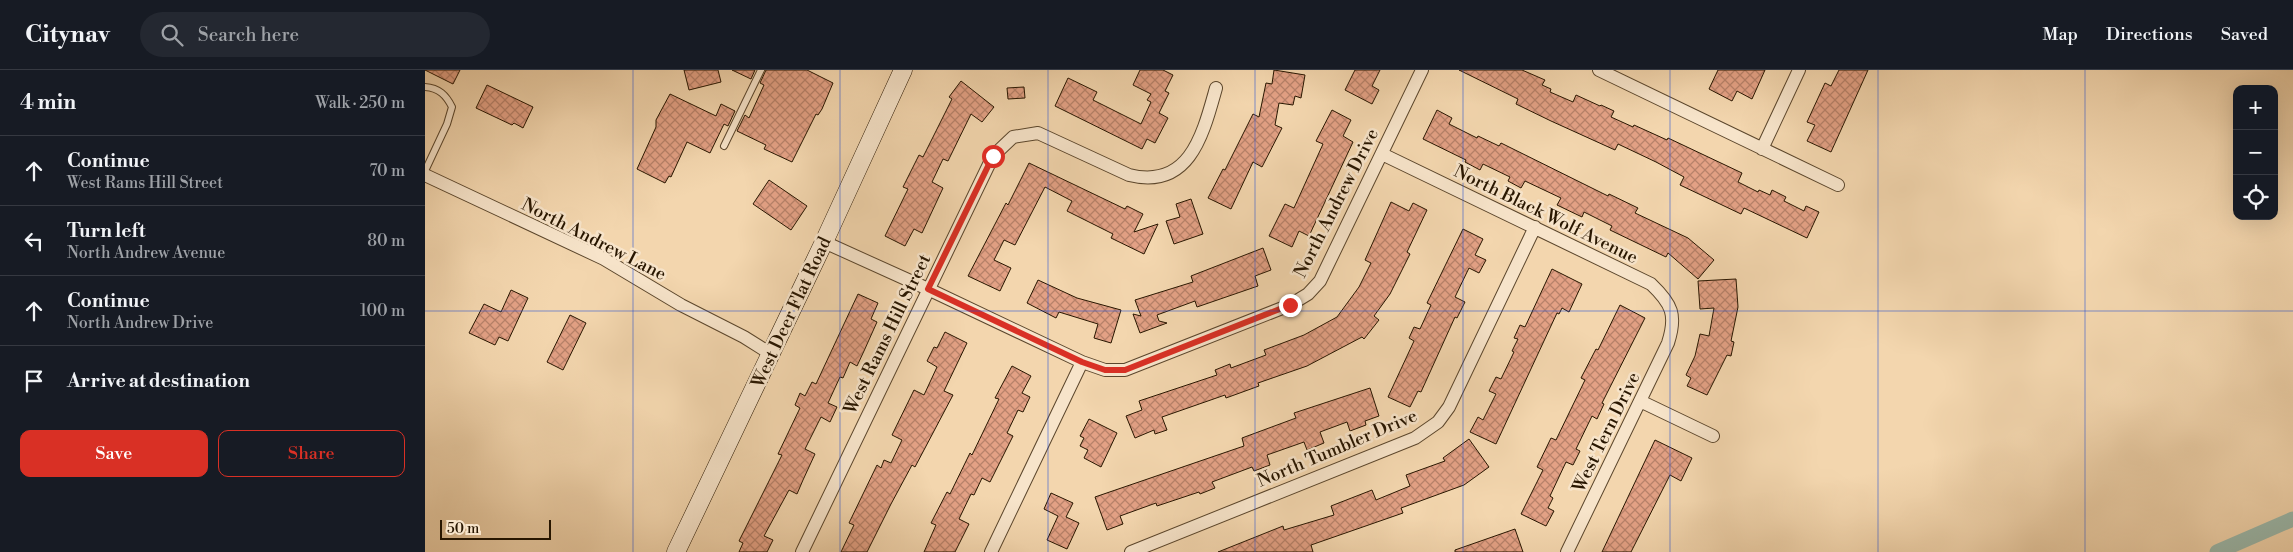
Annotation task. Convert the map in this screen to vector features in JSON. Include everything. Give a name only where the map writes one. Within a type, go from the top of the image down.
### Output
[{"type":"main road","name":"West Deer Flat Road","points":[[676,552],[824,242],[902,70]]},
{"type":"street","name":"North Andrew Drive","points":[[824,242],[1082,362],[1105,370],[1125,370],[1290,305],[1308,294],[1320,281],[1422,70]]},
{"type":"street","points":[[1599,70],[1838,185]]},
{"type":"street","points":[[1762,149],[1799,70]]},
{"type":"street","name":"West Rams Hill Street","points":[[802,552],[993,156],[1013,136],[1038,133],[1129,175],[1145,179],[1160,177],[1179,169],[1191,155],[1206,125],[1216,88]]},
{"type":"street","name":"North Black Wolf Avenue","points":[[1382,154],[1651,284],[1667,299],[1673,326]]},
{"type":"street","name":"North Andrew Lane","points":[[425,175],[603,259],[681,305],[744,337],[771,354]]},
{"type":"street","name":"North Tumbler Drive","points":[[1131,552],[1415,438],[1438,422],[1449,407],[1535,227]]},
{"type":"street","name":"West Tern Drive","points":[[1567,552],[1668,343],[1673,326]]},
{"type":"street","points":[[991,552],[1082,362]]},
{"type":"street","points":[[1640,401],[1713,436]]},
{"type":"lane","points":[[724,146],[761,70]]},
{"type":"lane","points":[[425,87],[433,88],[445,95],[453,107],[425,171]]},
{"type":"building","points":[[425,70],[460,70],[453,84]]},
{"type":"building","points":[[684,70],[718,70],[721,82],[689,90]]},
{"type":"building","points":[[732,70],[755,70],[751,79]]},
{"type":"building","points":[[766,70],[807,70],[833,83],[822,109],[818,115],[816,114],[792,162],[764,149],[766,145],[737,131],[745,115],[749,118],[764,85],[760,83]]},
{"type":"building","points":[[1140,70],[1163,70],[1173,75],[1165,91],[1169,93],[1159,113],[1168,118],[1155,143],[1147,139],[1142,149],[1055,106],[1068,78],[1097,92],[1093,100],[1141,124],[1151,102],[1147,100],[1151,94],[1133,85]]},
{"type":"building","points":[[1274,70],[1305,75],[1301,98],[1295,96],[1293,105],[1279,103],[1275,125],[1282,128],[1262,167],[1253,162],[1231,209],[1208,198],[1223,169],[1225,170],[1253,114],[1259,117],[1266,83],[1272,84]]},
{"type":"building","points":[[1355,70],[1380,70],[1372,86],[1379,90],[1372,104],[1345,90]]},
{"type":"building","points":[[1459,70],[1522,70],[1545,80],[1542,85],[1551,89],[1550,92],[1573,102],[1576,95],[1601,105],[1614,111],[1611,117],[1667,140],[1668,138],[1742,173],[1738,182],[1758,192],[1759,190],[1770,195],[1772,190],[1786,197],[1784,201],[1804,211],[1806,206],[1819,212],[1807,238],[1744,208],[1741,214],[1680,185],[1684,177],[1656,162],[1618,144],[1615,150],[1551,121],[1516,104],[1518,99]]},
{"type":"building","points":[[1718,70],[1765,70],[1752,99],[1737,91],[1732,101],[1709,89]]},
{"type":"building","points":[[1839,70],[1868,70],[1831,152],[1807,141],[1815,125],[1807,122],[1825,83],[1831,86]]},
{"type":"building","points":[[961,81],[994,107],[982,122],[971,114],[948,161],[943,159],[932,182],[943,188],[922,233],[914,229],[905,246],[885,236],[908,189],[903,187],[919,155],[923,157],[952,99],[949,97]]},
{"type":"building","points":[[487,85],[533,107],[523,128],[514,123],[512,125],[476,108]]},
{"type":"building","points":[[1024,87],[1025,98],[1008,99],[1007,88]]},
{"type":"building","points":[[670,94],[716,116],[721,104],[735,111],[728,126],[724,124],[710,153],[687,142],[671,177],[669,176],[665,183],[637,169],[656,127],[656,120]]},
{"type":"building","points":[[1332,110],[1351,120],[1343,136],[1353,142],[1309,236],[1299,231],[1292,247],[1269,236],[1285,204],[1294,208],[1323,144],[1316,141]]},
{"type":"building","points":[[1437,110],[1452,118],[1449,124],[1477,138],[1478,136],[1499,146],[1501,143],[1608,196],[1609,194],[1638,208],[1635,213],[1688,238],[1714,260],[1698,279],[1668,253],[1666,257],[1610,230],[1612,226],[1584,212],[1582,217],[1557,205],[1561,198],[1525,181],[1521,188],[1508,181],[1510,177],[1483,164],[1480,170],[1465,162],[1466,160],[1423,139]]},
{"type":"building","points":[[1029,163],[1125,209],[1127,206],[1143,214],[1134,232],[1158,224],[1144,254],[1111,238],[1113,234],[1067,211],[1072,201],[1045,187],[1015,245],[1004,240],[994,260],[1011,268],[1000,291],[968,276]]},
{"type":"building","points":[[769,180],[807,206],[791,230],[753,204]]},
{"type":"building","points":[[1191,199],[1203,234],[1174,244],[1166,221],[1180,217],[1176,204]]},
{"type":"building","points":[[1391,202],[1409,211],[1413,203],[1427,210],[1407,252],[1410,254],[1390,294],[1374,316],[1379,320],[1364,339],[1362,337],[1307,366],[1258,383],[1259,386],[1226,398],[1225,395],[1162,417],[1167,430],[1155,434],[1154,430],[1135,438],[1126,416],[1142,410],[1139,401],[1217,375],[1215,370],[1230,364],[1231,368],[1266,355],[1264,350],[1304,335],[1337,317],[1359,287],[1371,263],[1365,260]]},
{"type":"building","points":[[1463,229],[1483,239],[1475,255],[1486,260],[1479,273],[1469,268],[1455,297],[1465,302],[1457,318],[1455,317],[1421,392],[1418,391],[1410,407],[1388,397],[1414,341],[1409,338],[1414,327],[1420,329],[1431,305],[1427,303]]},
{"type":"building","points":[[1263,248],[1271,270],[1255,276],[1258,286],[1197,307],[1195,301],[1157,315],[1159,321],[1167,323],[1140,333],[1133,314],[1141,316],[1135,300],[1193,282],[1191,276]]},
{"type":"building","points":[[1552,269],[1582,284],[1569,312],[1562,308],[1559,314],[1557,313],[1496,444],[1470,432],[1478,417],[1483,420],[1496,394],[1489,391],[1496,377],[1501,379],[1514,352],[1512,351],[1518,339],[1514,338],[1520,325],[1525,327]]},
{"type":"building","points":[[1736,279],[1738,307],[1731,341],[1734,342],[1731,356],[1727,355],[1707,395],[1687,386],[1691,378],[1686,375],[1695,356],[1700,334],[1709,336],[1714,308],[1700,309],[1698,281]]},
{"type":"building","points":[[1038,280],[1077,298],[1121,310],[1111,343],[1094,338],[1098,324],[1059,312],[1056,318],[1027,303]]},
{"type":"building","points":[[511,290],[528,298],[508,341],[499,337],[495,345],[469,333],[484,304],[501,312]]},
{"type":"building","points":[[858,294],[878,303],[871,319],[877,322],[864,351],[857,366],[850,362],[843,378],[840,377],[828,403],[837,407],[830,422],[821,417],[805,449],[815,454],[797,494],[789,490],[764,536],[773,540],[767,552],[739,552],[743,543],[739,541],[782,455],[778,454],[800,408],[795,405],[800,393],[805,396],[812,382],[816,384]]},
{"type":"building","points":[[1620,305],[1645,318],[1602,403],[1604,404],[1597,419],[1592,416],[1576,449],[1580,451],[1573,465],[1566,462],[1550,496],[1553,498],[1548,508],[1554,511],[1546,526],[1521,514],[1543,470],[1537,467],[1551,438],[1556,440],[1585,380],[1581,378],[1596,349],[1598,350]]},
{"type":"building","points":[[570,315],[586,323],[563,370],[547,362]]},
{"type":"building","points":[[945,332],[967,343],[944,391],[953,395],[915,467],[912,465],[867,552],[841,552],[854,525],[849,523],[877,465],[881,468],[884,460],[891,463],[902,440],[892,435],[914,390],[924,395],[937,367],[927,361],[934,347],[937,348]]},
{"type":"building","points":[[1012,366],[1031,376],[1022,393],[1030,397],[1023,412],[1018,410],[1007,433],[1013,436],[990,482],[982,478],[974,495],[971,494],[959,519],[969,524],[955,552],[924,552],[936,525],[931,523],[947,492],[950,494],[970,453],[972,455],[999,399],[995,398]]},
{"type":"building","points":[[1370,388],[1379,416],[1365,421],[1366,425],[1350,431],[1347,422],[1320,432],[1324,443],[1307,450],[1304,442],[1267,455],[1270,465],[1254,471],[1252,467],[1212,482],[1215,488],[1200,494],[1199,492],[1157,506],[1156,503],[1120,516],[1123,524],[1107,530],[1095,497],[1244,446],[1242,438],[1296,418],[1294,413]]},
{"type":"building","points":[[1089,419],[1117,433],[1101,467],[1084,458],[1088,450],[1080,446],[1084,438],[1080,436]]},
{"type":"building","points":[[1469,439],[1489,467],[1464,485],[1401,508],[1403,513],[1311,545],[1313,552],[1218,552],[1283,526],[1284,530],[1334,515],[1331,506],[1372,490],[1376,500],[1410,486],[1406,475],[1445,461],[1443,458]]},
{"type":"building","points":[[1655,440],[1692,458],[1681,481],[1670,475],[1631,552],[1602,552]]},
{"type":"building","points":[[1051,493],[1073,503],[1066,517],[1079,523],[1067,549],[1047,540],[1058,516],[1044,509]]},
{"type":"building","points":[[1515,529],[1523,552],[1455,552],[1455,550]]},
{"type":"waterway","points":[[2217,552],[2293,519]]},
{"type":"route","points":[[993,156],[928,289],[1082,362],[1105,370],[1125,370],[1290,305]]}]
